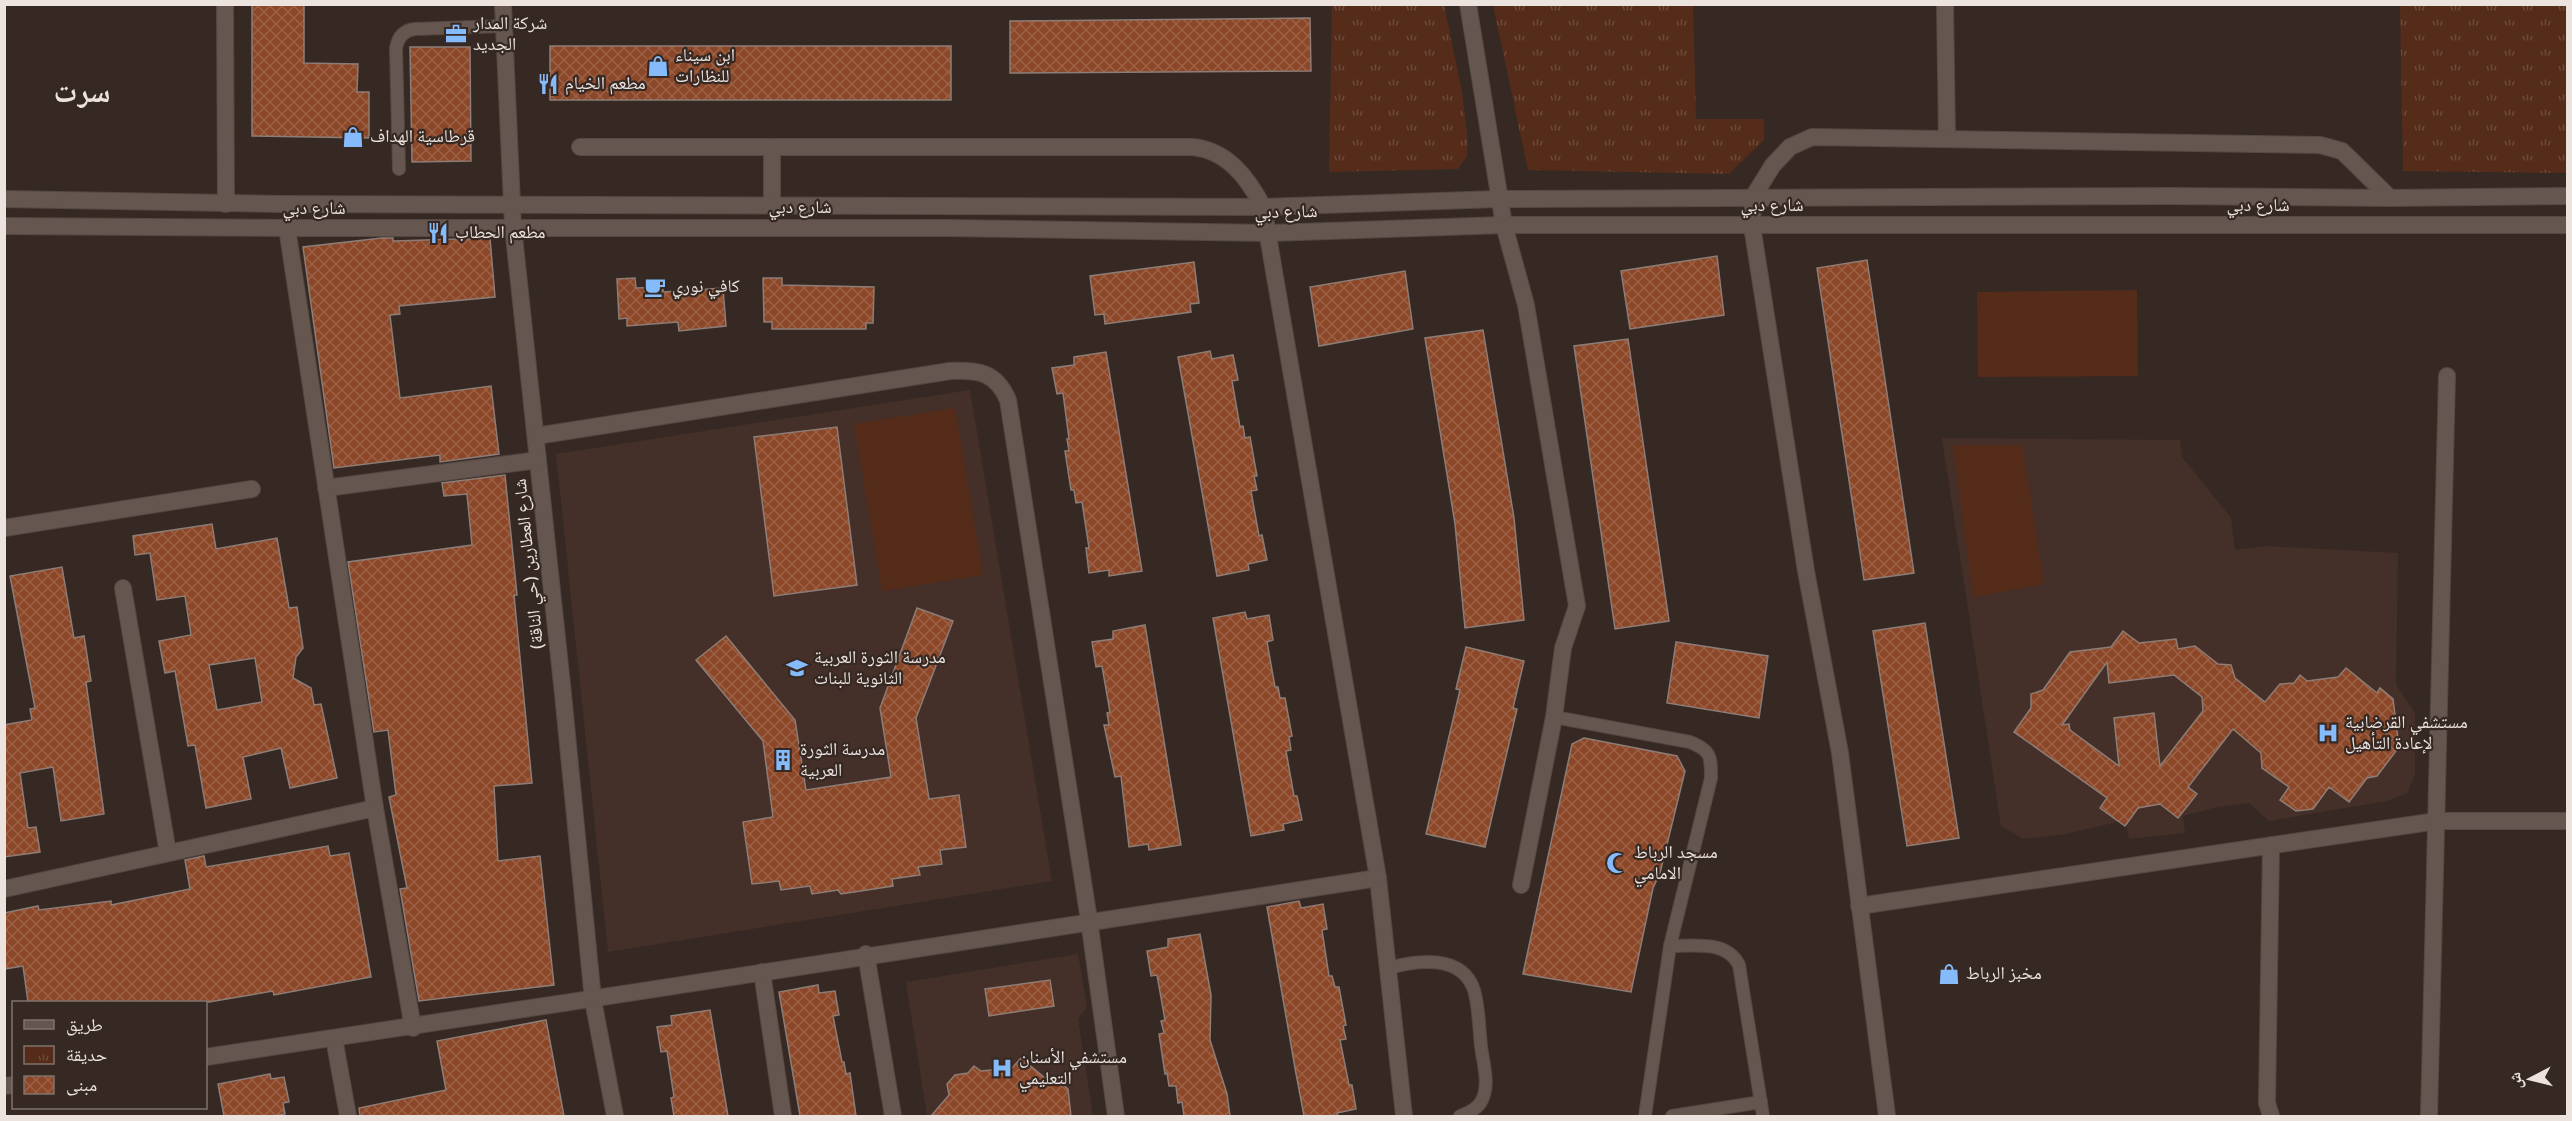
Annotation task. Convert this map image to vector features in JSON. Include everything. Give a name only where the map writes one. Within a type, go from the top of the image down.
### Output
[{"type":"street","points":[[225,4],[226,204]]},
{"type":"street","name":"شارع العطارين (حي الناقة)","points":[[503,4],[513,226],[593,1000],[615,1116]]},
{"type":"street","points":[[1468,4],[1499,199],[1526,305],[1577,606],[1563,648],[1554,717],[1521,885]]},
{"type":"street","points":[[1945,4],[1947,139]]},
{"type":"street","points":[[1887,1116],[1840,753],[1806,571],[1752,226],[1753,197],[1773,165],[1790,147],[1812,137],[2320,145],[2342,152],[2390,198]]},
{"type":"street","points":[[580,147],[1203,148],[1215,152],[1247,180],[1263,207],[1268,233],[1378,878],[1404,1116]]},
{"type":"street","points":[[772,147],[772,204]]},
{"type":"street","name":"شارع دبي","points":[[4,200],[226,204],[511,203],[1263,207],[1499,199],[2568,196]]},
{"type":"street","name":"شارع دبي","points":[[4,226],[947,228],[1268,233],[1504,225],[2568,225]]},
{"type":"street","points":[[287,228],[375,808],[413,1028]]},
{"type":"street","points":[[536,436],[950,371],[977,371],[991,377],[1002,387],[1008,400],[1089,920],[1116,1116]]},
{"type":"street","points":[[2429,1116],[2447,376]]},
{"type":"street","points":[[326,488],[538,460]]},
{"type":"street","points":[[4,528],[252,489]]},
{"type":"street","points":[[123,588],[168,853]]},
{"type":"street","points":[[4,889],[375,808]]},
{"type":"street","points":[[1859,906],[2437,821],[2568,821]]},
{"type":"street","points":[[2271,845],[2267,1103],[2271,1116]]},
{"type":"street","points":[[207,1057],[413,1028],[866,954],[1378,878]]},
{"type":"street","points":[[866,954],[893,1116]]},
{"type":"street","points":[[762,972],[783,1116]]},
{"type":"street","points":[[334,1038],[348,1116]]},
{"type":"lane","points":[[399,169],[396,48],[399,37],[415,29],[504,26]]},
{"type":"lane","points":[[1554,717],[1690,742],[1704,748],[1711,759],[1711,778],[1670,946],[1645,1116]]},
{"type":"lane","points":[[1670,946],[1716,947],[1736,957],[1763,1116]]},
{"type":"lane","points":[[1389,968],[1413,963],[1445,963],[1455,967],[1474,989],[1486,1084],[1481,1102],[1470,1112],[1460,1116]]},
{"type":"lane","points":[[1672,1116],[1761,1102]]},
{"type":"shaded area","name":"مدرسة الثورة العربية الثانوية للبنات","points":[[970,390],[1052,881],[608,952],[556,454]]},
{"type":"shaded area","points":[[1942,438],[2180,440],[2182,457],[2231,518],[2235,550],[2266,546],[2398,553],[2396,685],[2415,713],[2415,774],[2407,793],[2387,801],[2269,821],[2249,803],[2217,807],[2183,816],[2185,833],[2129,839],[2126,820],[2066,834],[2023,839],[2001,826]]},
{"type":"shaded area","name":"مستشفي الأسنان التعليمي","points":[[1078,954],[1087,1007],[1078,1019],[1093,1116],[927,1116],[906,982]]},
{"type":"green space","points":[[1332,5],[1444,5],[1462,92],[1468,142],[1467,156],[1458,169],[1329,172]]},
{"type":"green space","points":[[1493,5],[1693,5],[1696,119],[1764,119],[1764,140],[1729,174],[1528,170]]},
{"type":"green space","points":[[2400,5],[2567,5],[2567,173],[2403,171]]},
{"type":"green space","points":[[2137,290],[2138,376],[1978,377],[1977,292]]},
{"type":"green space","points":[[955,408],[983,575],[882,591],[854,424]]},
{"type":"green space","points":[[1953,445],[2022,445],[2044,584],[1973,597]]},
{"type":"building","points":[[252,4],[304,4],[304,63],[358,64],[357,92],[369,92],[369,138],[252,136]]},
{"type":"building","points":[[1310,18],[1311,71],[1010,73],[1010,21]]},
{"type":"building","points":[[550,46],[951,46],[951,100],[550,100]]},
{"type":"building","points":[[410,47],[470,47],[471,161],[412,162]]},
{"type":"building","points":[[393,238],[393,241],[490,238],[495,297],[399,306],[400,314],[390,315],[400,398],[491,386],[499,454],[440,462],[440,455],[334,468],[303,247]]},
{"type":"building","points":[[1717,256],[1724,315],[1630,329],[1621,271]]},
{"type":"building","points":[[1867,260],[1914,573],[1864,580],[1817,268]]},
{"type":"building","points":[[1194,262],[1199,303],[1190,304],[1191,312],[1105,324],[1104,314],[1095,315],[1090,276]]},
{"type":"building","points":[[1405,271],[1413,329],[1319,346],[1310,287]]},
{"type":"building","points":[[635,278],[636,288],[663,287],[663,292],[723,288],[726,326],[679,331],[678,322],[627,326],[627,318],[619,319],[617,279]]},
{"type":"building","points":[[763,278],[782,278],[782,285],[874,287],[873,323],[866,323],[866,329],[772,329],[772,322],[764,322]]},
{"type":"building","points":[[1483,330],[1514,518],[1524,620],[1465,628],[1455,524],[1425,338]]},
{"type":"building","points":[[1628,339],[1669,621],[1615,629],[1574,346]]},
{"type":"building","points":[[1210,351],[1212,359],[1233,355],[1238,380],[1232,381],[1240,427],[1243,426],[1245,438],[1250,437],[1257,476],[1254,476],[1257,490],[1251,491],[1259,536],[1262,535],[1267,560],[1248,564],[1249,570],[1217,576],[1178,357]]},
{"type":"building","points":[[1106,352],[1142,571],[1109,576],[1109,570],[1089,573],[1086,548],[1089,548],[1082,502],[1076,503],[1074,490],[1071,490],[1065,451],[1069,451],[1067,439],[1069,439],[1063,393],[1057,394],[1052,368],[1074,365],[1074,357]]},
{"type":"building","points":[[837,427],[857,585],[774,596],[754,437]]},
{"type":"building","points":[[505,475],[532,783],[494,786],[498,861],[540,856],[554,985],[419,1001],[400,889],[407,888],[389,797],[396,795],[388,730],[374,732],[348,562],[472,545],[467,494],[444,496],[442,483]]},
{"type":"building","points":[[212,524],[216,549],[277,538],[289,608],[297,607],[303,648],[296,657],[293,678],[311,688],[314,705],[321,704],[337,778],[290,788],[281,748],[243,757],[251,799],[206,808],[195,745],[188,746],[175,671],[165,673],[159,641],[191,635],[185,596],[157,600],[150,553],[135,555],[133,536]],"holes":[[[255,658],[262,702],[217,710],[209,665]]]},
{"type":"building","points":[[62,567],[74,638],[84,636],[91,681],[86,682],[104,814],[61,821],[53,767],[20,773],[28,828],[36,827],[40,852],[4,857],[4,725],[32,720],[30,709],[35,708],[10,576]]},
{"type":"building","name":"مدرسة الثورة العربية","points":[[917,608],[953,621],[916,718],[929,799],[959,795],[966,847],[940,850],[942,864],[918,867],[920,875],[892,879],[893,886],[841,894],[838,890],[812,894],[810,886],[781,890],[779,881],[752,884],[743,822],[773,817],[763,741],[696,660],[726,636],[795,720],[806,790],[891,777],[880,708]]},
{"type":"building","points":[[1245,612],[1247,619],[1269,615],[1273,640],[1267,642],[1275,687],[1278,687],[1280,698],[1285,698],[1292,736],[1289,737],[1291,750],[1286,751],[1294,796],[1297,796],[1302,820],[1283,824],[1284,830],[1251,836],[1213,618]]},
{"type":"building","points":[[1925,623],[1959,838],[1907,846],[1873,631]]},
{"type":"building","points":[[1145,625],[1181,845],[1149,850],[1148,844],[1129,847],[1121,776],[1115,777],[1104,725],[1109,725],[1107,713],[1110,712],[1102,666],[1096,667],[1092,642],[1113,639],[1113,631]]},
{"type":"building","points":[[2123,631],[2139,643],[2176,639],[2178,649],[2195,646],[2218,664],[2231,665],[2235,678],[2265,702],[2280,684],[2294,683],[2300,675],[2307,681],[2338,677],[2346,668],[2377,693],[2380,688],[2393,699],[2399,747],[2377,776],[2367,778],[2349,802],[2329,787],[2313,809],[2296,811],[2280,800],[2289,787],[2262,768],[2261,753],[2233,729],[2188,787],[2197,794],[2178,818],[2160,804],[2138,808],[2125,826],[2100,808],[2107,798],[2014,732],[2031,708],[2031,694],[2043,690],[2070,652],[2111,647]],"holes":[[[2107,662],[2109,683],[2174,675],[2202,697],[2203,711],[2160,766],[2154,713],[2114,718],[2119,766],[2070,730],[2069,724],[2062,725]]]},
{"type":"building","points":[[1676,642],[1768,656],[1759,718],[1667,703]]},
{"type":"building","points":[[1466,647],[1524,661],[1513,708],[1517,709],[1485,847],[1426,834],[1460,690],[1456,689]]},
{"type":"building","points":[[1584,738],[1677,756],[1685,771],[1660,873],[1653,888],[1631,992],[1523,974],[1572,744]]},
{"type":"building","points":[[328,846],[330,856],[349,853],[371,977],[274,995],[273,991],[209,1002],[28,1001],[23,966],[4,969],[4,913],[38,906],[39,910],[111,901],[111,905],[190,889],[185,860],[204,856],[206,867]]},
{"type":"building","points":[[1299,901],[1301,908],[1323,904],[1327,929],[1322,930],[1329,976],[1332,976],[1335,987],[1339,987],[1346,1025],[1343,1026],[1346,1039],[1340,1040],[1356,1109],[1337,1113],[1338,1116],[1304,1116],[1295,1068],[1267,907]]},
{"type":"building","points":[[1200,934],[1211,995],[1210,1040],[1227,1094],[1230,1116],[1184,1116],[1182,1102],[1178,1103],[1176,1086],[1169,1086],[1167,1073],[1165,1074],[1159,1034],[1164,1033],[1161,1021],[1165,1020],[1157,975],[1151,976],[1147,951],[1168,947],[1168,939]]},
{"type":"building","points":[[1050,980],[1054,1006],[989,1016],[985,989]]},
{"type":"building","points":[[818,985],[819,993],[835,991],[839,1015],[833,1016],[842,1062],[844,1062],[846,1074],[850,1073],[856,1116],[800,1116],[779,992]]},
{"type":"building","points":[[710,1010],[728,1116],[674,1116],[671,1098],[674,1097],[667,1051],[661,1052],[657,1027],[672,1025],[671,1016]]},
{"type":"building","points":[[546,1020],[564,1116],[360,1116],[359,1108],[446,1090],[437,1041]]},
{"type":"building","points":[[1021,1058],[1051,1083],[1056,1078],[1068,1089],[1071,1116],[931,1116],[949,1095],[947,1084],[955,1075],[968,1073],[974,1066],[981,1071],[1012,1068]]},
{"type":"building","points":[[270,1074],[271,1079],[284,1077],[289,1102],[283,1103],[285,1114],[224,1116],[218,1084]]},
{"type":"place","name":"شركة المدار الجديد","points":[[456,34]]},
{"type":"place","name":"ابن سيناء للنظارات","points":[[658,66]]},
{"type":"place","name":"مطعم الخيام","points":[[548,84]]},
{"type":"place","name":"قرطاسية الهداف","points":[[353,137]]},
{"type":"place","name":"مطعم الحطاب","points":[[438,233]]},
{"type":"place","name":"كافي نوري","points":[[655,287]]},
{"type":"place","name":"مدرسة الثورة العربية الثانوية للبنات","points":[[797,668]]},
{"type":"place","name":"مستشفي القرضابية لإعادة التأهيل","points":[[2328,733]]},
{"type":"place","name":"مدرسة الثورة العربية","points":[[783,760]]},
{"type":"place","name":"مسجد الرباط الامامي","points":[[1617,863]]},
{"type":"place","name":"مخبز الرباط","points":[[1949,974]]},
{"type":"place","name":"مستشفي الأسنان التعليمي","points":[[1002,1068]]},
{"type":"district","name":"سرت","points":[[82,94]]}]
